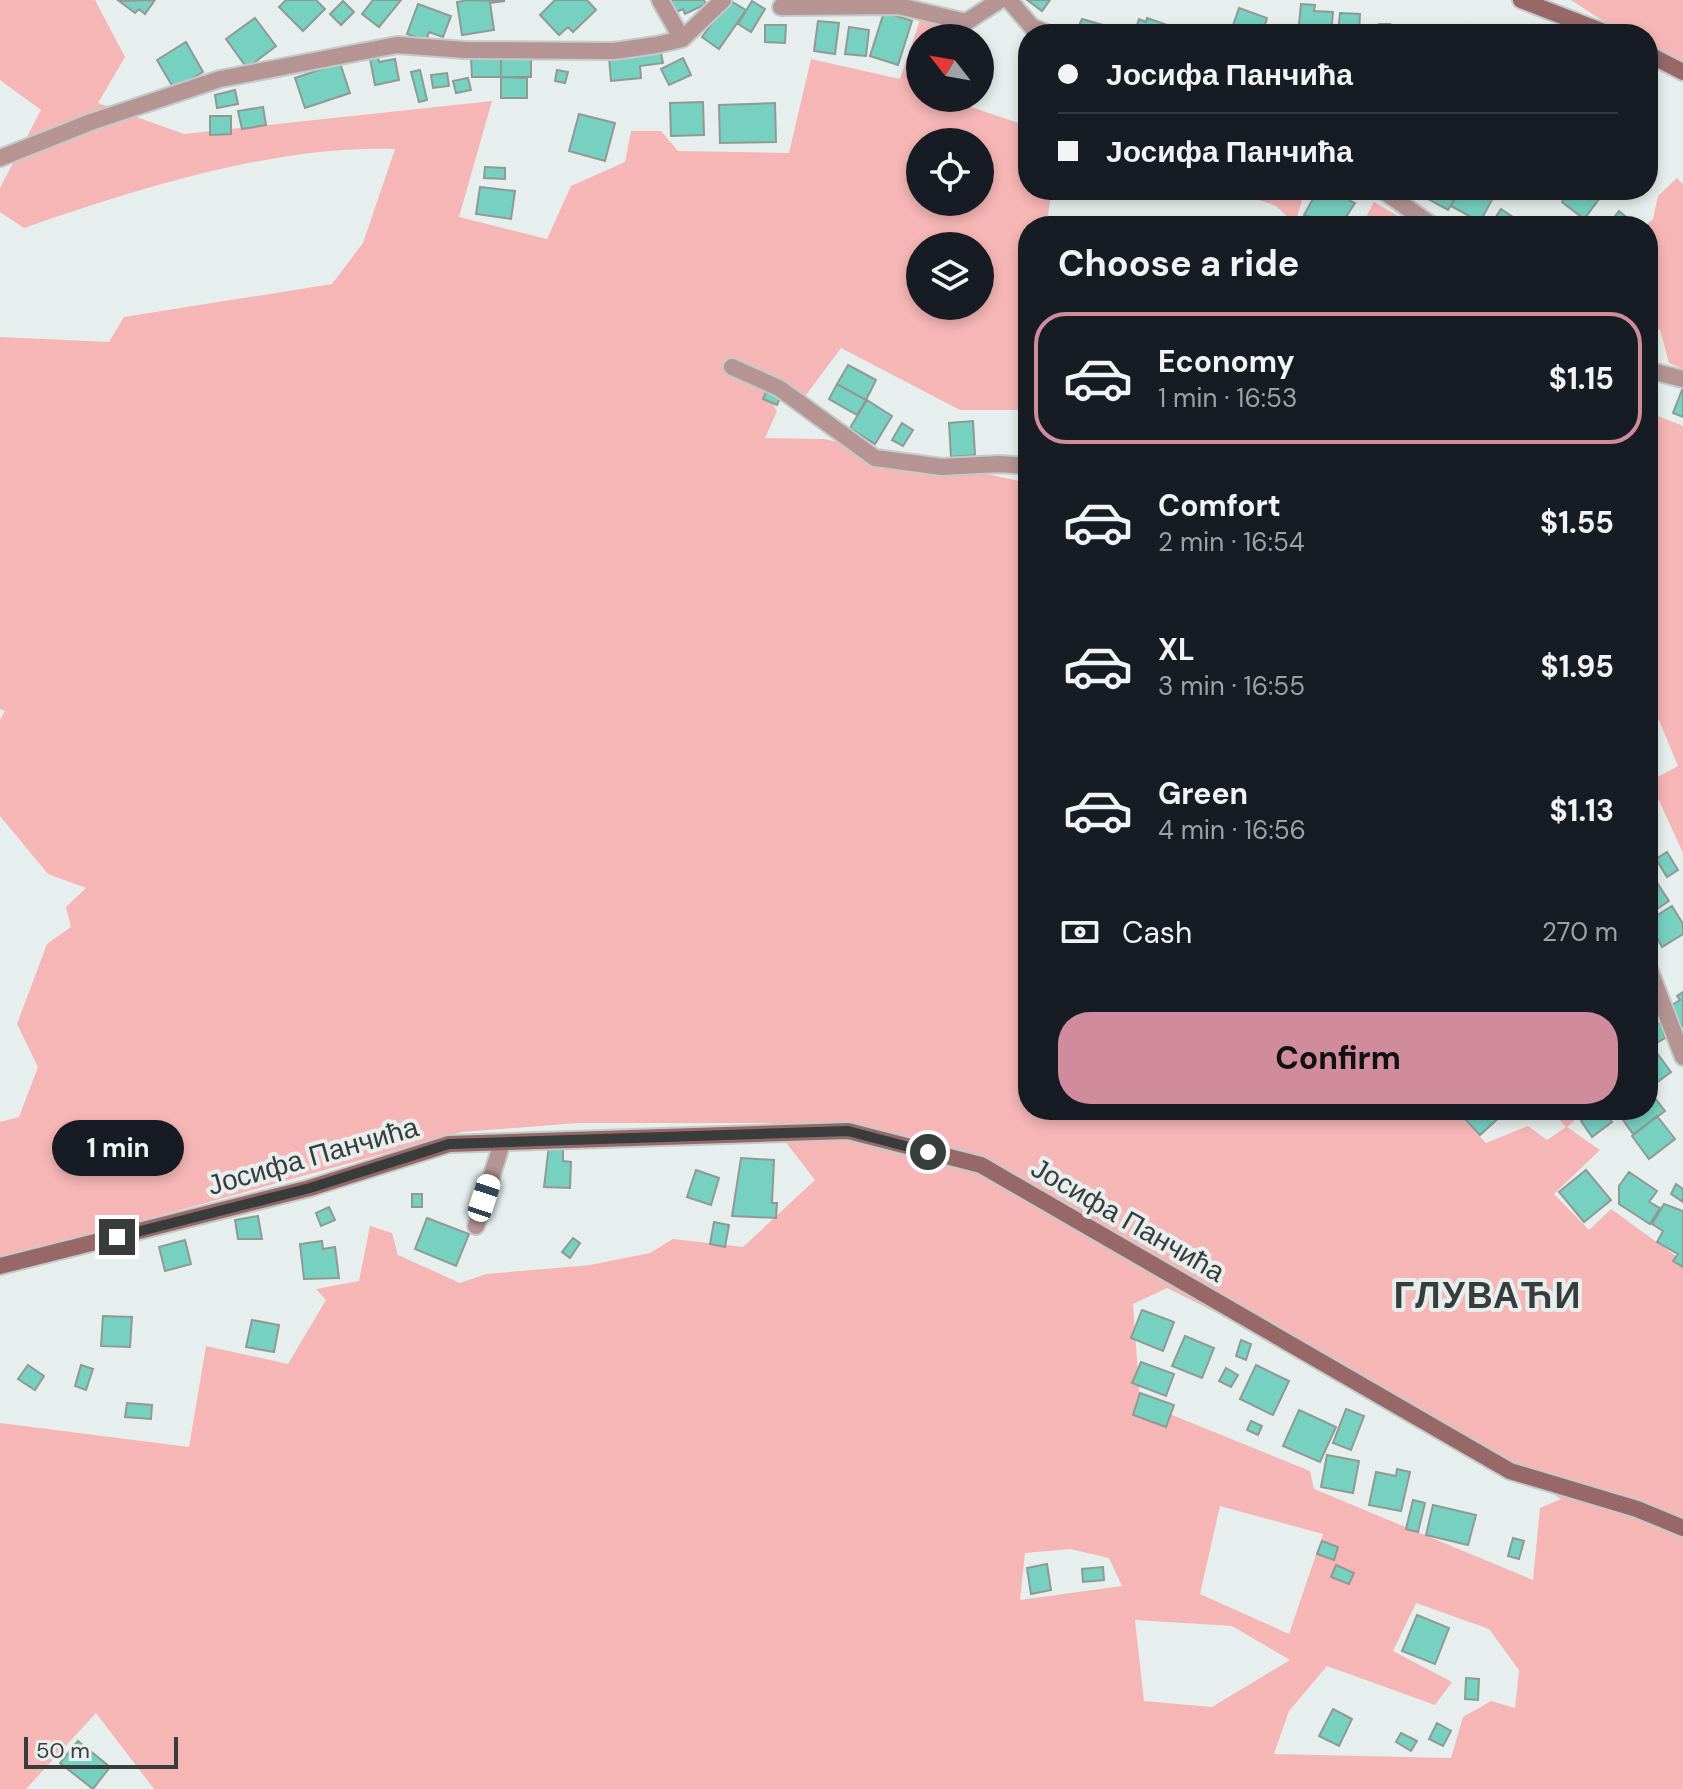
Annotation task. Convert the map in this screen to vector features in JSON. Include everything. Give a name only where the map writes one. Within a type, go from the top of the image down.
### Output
[{"type":"street","points":[[660,0],[682,39]]},
{"type":"street","points":[[0,158],[91,122],[220,79],[397,45],[465,50],[614,51],[682,39],[723,0]]},
{"type":"street","points":[[781,7],[899,6],[966,22],[1000,0]]},
{"type":"street","points":[[1009,0],[1029,24]]},
{"type":"street","points":[[1521,0],[1583,24]]},
{"type":"street","points":[[1658,59],[1683,72]]},
{"type":"street","points":[[1396,200],[1419,216]]},
{"type":"street","points":[[732,367],[779,388],[875,458],[942,467],[1018,465]]},
{"type":"street","points":[[1658,373],[1683,379]]},
{"type":"street","points":[[1658,992],[1683,1057]]},
{"type":"street","name":"Јосифа Панчића","points":[[0,1266],[310,1188],[449,1144],[848,1131],[981,1165],[1510,1471],[1637,1509],[1683,1528]]},
{"type":"street","points":[[476,1226],[502,1143]]},
{"type":"shaded area","points":[[0,0],[95,0],[125,57],[98,103],[184,134],[492,101],[459,217],[547,239],[571,186],[625,162],[631,131],[661,131],[678,151],[789,153],[811,59],[900,79],[906,61],[906,112],[986,112],[1018,123],[1018,200],[1050,200],[1048,216],[1018,216],[1018,410],[960,410],[841,348],[806,395],[761,383],[777,411],[765,438],[824,439],[1018,481],[1018,1120],[1464,1120],[1486,1143],[1528,1126],[1547,1140],[1566,1127],[1559,1120],[1575,1120],[1567,1127],[1600,1150],[1554,1194],[1589,1230],[1611,1209],[1683,1261],[1683,1789],[154,1789],[96,1713],[26,1789],[0,1789],[0,1423],[189,1447],[206,1346],[288,1364],[326,1300],[316,1289],[359,1281],[370,1226],[392,1233],[398,1255],[460,1283],[486,1274],[590,1265],[650,1253],[673,1239],[743,1247],[815,1180],[771,1123],[578,1123],[462,1132],[79,1238],[0,1256],[0,1122],[19,1117],[38,1067],[17,1024],[47,944],[71,927],[66,907],[86,888],[48,874],[0,816],[0,720],[5,711],[0,709],[0,337],[109,342],[124,317],[332,284],[363,243],[395,149],[350,149],[303,154],[207,172],[24,228],[0,212],[0,188],[41,110],[0,80]],"holes":[[[1167,1288],[1461,1434],[1561,1499],[1540,1508],[1533,1580],[1314,1489],[1310,1471],[1140,1402],[1133,1304]],[[1220,1506],[1323,1534],[1289,1634],[1200,1594]],[[1070,1549],[1109,1558],[1122,1586],[1020,1600],[1025,1553]],[[1416,1603],[1489,1629],[1519,1670],[1515,1708],[1491,1701],[1463,1717],[1451,1758],[1274,1754],[1289,1711],[1327,1666],[1435,1705],[1452,1682],[1393,1651]],[[1135,1620],[1232,1626],[1290,1660],[1212,1707],[1144,1701]]]},
{"type":"shaded area","points":[[1571,0],[1683,0],[1683,63],[1658,51],[1658,24],[1608,24]]},
{"type":"shaded area","points":[[921,17],[942,24],[919,24]]},
{"type":"shaded area","points":[[1677,178],[1683,184],[1683,369],[1669,363],[1658,330],[1658,216],[1654,216],[1658,196]]},
{"type":"shaded area","points":[[1259,200],[1302,200],[1297,216],[1287,216],[1276,206]]},
{"type":"shaded area","points":[[1374,202],[1398,216],[1366,216]]},
{"type":"shaded area","points":[[1658,416],[1683,426],[1683,853],[1658,798],[1658,777],[1678,766],[1658,718]]},
{"type":"building","points":[[155,0],[145,14],[139,9],[135,13],[119,1]]},
{"type":"building","points":[[286,0],[316,0],[325,9],[303,31],[279,7]]},
{"type":"building","points":[[373,0],[401,0],[379,27],[362,14]]},
{"type":"building","points":[[555,0],[587,0],[596,10],[573,32],[568,27],[559,35],[540,15]]},
{"type":"building","points":[[665,0],[704,0],[706,4],[685,14],[683,9],[672,14]]},
{"type":"building","points":[[729,0],[746,10],[719,49],[702,37]]},
{"type":"building","points":[[1027,0],[1050,0],[1042,11]]},
{"type":"building","points":[[343,1],[354,12],[341,25],[330,14]]},
{"type":"building","points":[[505,1],[490,3],[494,30],[462,35],[457,2]]},
{"type":"building","points":[[752,1],[765,9],[751,32],[738,24]]},
{"type":"building","points":[[418,4],[451,16],[443,37],[429,32],[426,41],[407,34]]},
{"type":"building","points":[[1301,4],[1315,5],[1314,11],[1333,12],[1332,24],[1299,24]]},
{"type":"building","points":[[1239,8],[1267,18],[1265,24],[1233,24]]},
{"type":"building","points":[[884,12],[912,21],[906,24],[906,40],[898,65],[870,56]]},
{"type":"building","points":[[1340,13],[1360,14],[1359,24],[1339,24]]},
{"type":"building","points":[[255,18],[276,46],[247,68],[226,39]]},
{"type":"building","points":[[1147,18],[1164,24],[1137,24],[1139,19],[1146,22]]},
{"type":"building","points":[[1082,19],[1100,24],[1080,24]]},
{"type":"building","points":[[818,21],[839,23],[835,54],[814,51]]},
{"type":"building","points":[[765,25],[786,25],[785,43],[765,42]]},
{"type":"building","points":[[849,27],[869,30],[866,56],[845,54]]},
{"type":"building","points":[[186,42],[203,72],[174,89],[157,60]]},
{"type":"building","points":[[661,53],[663,63],[640,66],[641,78],[611,81],[609,58]]},
{"type":"building","points":[[378,57],[379,62],[395,59],[399,80],[375,85],[370,59]]},
{"type":"building","points":[[501,57],[501,77],[472,77],[471,58]]},
{"type":"building","points":[[501,57],[531,58],[531,77],[501,77]]},
{"type":"building","points":[[683,58],[691,75],[669,85],[661,69]]},
{"type":"building","points":[[340,63],[350,93],[305,108],[295,78]]},
{"type":"building","points":[[420,70],[427,100],[419,102],[411,72]]},
{"type":"building","points":[[557,70],[568,72],[565,83],[555,81]]},
{"type":"building","points":[[447,73],[449,86],[433,88],[431,75]]},
{"type":"building","points":[[501,77],[527,78],[527,98],[501,98]]},
{"type":"building","points":[[468,78],[471,90],[456,93],[453,81]]},
{"type":"building","points":[[235,90],[238,104],[217,108],[215,95]]},
{"type":"building","points":[[703,102],[704,135],[671,136],[670,103]]},
{"type":"building","points":[[775,103],[776,142],[720,143],[719,105]]},
{"type":"building","points":[[263,107],[266,125],[242,129],[238,111]]},
{"type":"building","points":[[579,114],[615,123],[605,161],[569,151]]},
{"type":"building","points":[[210,116],[231,116],[231,134],[210,135]]},
{"type":"building","points":[[485,167],[505,168],[505,179],[484,178]]},
{"type":"building","points":[[480,187],[515,191],[511,219],[476,214]]},
{"type":"building","points":[[1312,200],[1350,200],[1355,203],[1347,216],[1304,215]]},
{"type":"building","points":[[1430,200],[1454,200],[1448,210]]},
{"type":"building","points":[[1454,200],[1492,200],[1483,216],[1469,216],[1451,206]]},
{"type":"building","points":[[1598,200],[1586,216],[1580,216],[1562,202]]},
{"type":"building","points":[[1501,209],[1512,216],[1496,216]]},
{"type":"building","points":[[848,365],[876,380],[866,400],[837,384]]},
{"type":"building","points":[[837,384],[866,400],[857,415],[829,399]]},
{"type":"building","points":[[767,390],[781,395],[777,405],[763,399]]},
{"type":"building","points":[[1683,391],[1683,417],[1673,413]]},
{"type":"building","points":[[867,400],[892,416],[875,444],[850,428]]},
{"type":"building","points":[[973,421],[975,455],[951,457],[949,423]]},
{"type":"building","points":[[902,423],[913,430],[903,446],[892,440]]},
{"type":"building","points":[[1667,852],[1678,870],[1667,877],[1658,858]]},
{"type":"building","points":[[1658,884],[1669,901],[1658,908]]},
{"type":"building","points":[[1672,906],[1683,924],[1683,934],[1662,947],[1658,940],[1658,915]]},
{"type":"building","points":[[1683,992],[1682,1027],[1670,1006],[1680,1000],[1677,996]]},
{"type":"building","points":[[1661,1023],[1665,1038],[1658,1042],[1658,1024]]},
{"type":"building","points":[[1658,1054],[1671,1072],[1658,1082]]},
{"type":"building","points":[[1658,1102],[1665,1111],[1658,1116]]},
{"type":"building","points":[[1658,1117],[1675,1139],[1649,1159],[1632,1136]]},
{"type":"building","points":[[1466,1120],[1496,1120],[1480,1135]]},
{"type":"building","points":[[1610,1120],[1612,1122],[1592,1137],[1581,1121]]},
{"type":"building","points":[[1623,1120],[1652,1120],[1633,1134]]},
{"type":"building","points":[[549,1145],[563,1146],[563,1161],[571,1162],[570,1188],[544,1187]]},
{"type":"building","points":[[741,1158],[774,1160],[772,1203],[777,1203],[776,1218],[732,1216]]},
{"type":"building","points":[[696,1170],[719,1178],[711,1205],[687,1197]]},
{"type":"building","points":[[1586,1170],[1611,1200],[1584,1222],[1559,1192]]},
{"type":"building","points":[[1629,1172],[1657,1191],[1649,1202],[1660,1208],[1650,1224],[1619,1204],[1619,1186]]},
{"type":"building","points":[[1676,1184],[1683,1189],[1683,1202],[1671,1194]]},
{"type":"building","points":[[412,1194],[422,1194],[422,1207],[412,1207]]},
{"type":"building","points":[[1664,1204],[1683,1211],[1683,1267],[1673,1261],[1678,1254],[1657,1242],[1663,1231],[1652,1224]]},
{"type":"building","points":[[329,1207],[335,1220],[321,1226],[316,1213]]},
{"type":"building","points":[[258,1216],[262,1239],[238,1239],[235,1220]]},
{"type":"building","points":[[427,1218],[469,1234],[456,1266],[415,1249]]},
{"type":"building","points":[[714,1222],[729,1225],[725,1247],[710,1244]]},
{"type":"building","points":[[573,1238],[580,1243],[570,1258],[562,1252]]},
{"type":"building","points":[[185,1240],[191,1264],[165,1271],[159,1247]]},
{"type":"building","points":[[322,1241],[323,1249],[335,1247],[339,1278],[304,1279],[300,1244]]},
{"type":"building","points":[[1142,1310],[1174,1322],[1163,1351],[1131,1338]]},
{"type":"building","points":[[103,1316],[132,1317],[130,1347],[101,1346]]},
{"type":"building","points":[[252,1320],[279,1325],[274,1352],[246,1347]]},
{"type":"building","points":[[1185,1336],[1214,1348],[1202,1378],[1172,1366]]},
{"type":"building","points":[[1241,1340],[1251,1344],[1246,1360],[1236,1356]]},
{"type":"building","points":[[1141,1362],[1174,1374],[1166,1396],[1132,1383]]},
{"type":"building","points":[[28,1365],[44,1376],[35,1390],[18,1379]]},
{"type":"building","points":[[81,1365],[93,1369],[86,1390],[75,1386]]},
{"type":"building","points":[[1256,1365],[1289,1381],[1273,1415],[1240,1399]]},
{"type":"building","points":[[1226,1368],[1238,1375],[1231,1387],[1219,1381]]},
{"type":"building","points":[[1140,1393],[1174,1405],[1166,1427],[1133,1415]]},
{"type":"building","points":[[127,1403],[152,1405],[151,1419],[125,1417]]},
{"type":"building","points":[[1346,1409],[1364,1416],[1351,1450],[1333,1443]]},
{"type":"building","points":[[1299,1410],[1336,1427],[1320,1462],[1283,1446]]},
{"type":"building","points":[[1251,1421],[1262,1426],[1258,1435],[1247,1430]]},
{"type":"building","points":[[1327,1455],[1359,1461],[1353,1493],[1321,1487]]},
{"type":"building","points":[[1397,1469],[1410,1472],[1401,1511],[1369,1505],[1376,1472],[1396,1476]]},
{"type":"building","points":[[1413,1500],[1425,1503],[1418,1532],[1406,1529]]},
{"type":"building","points":[[1433,1505],[1476,1515],[1468,1545],[1426,1535]]},
{"type":"building","points":[[1513,1538],[1524,1541],[1519,1559],[1508,1556]]},
{"type":"building","points":[[1322,1541],[1338,1547],[1334,1560],[1317,1554]]},
{"type":"building","points":[[1047,1564],[1051,1590],[1031,1594],[1027,1568]]},
{"type":"building","points":[[1336,1565],[1354,1573],[1349,1584],[1331,1577]]},
{"type":"building","points":[[1103,1567],[1104,1580],[1083,1582],[1082,1569]]},
{"type":"building","points":[[1417,1615],[1449,1628],[1435,1664],[1402,1651]]},
{"type":"building","points":[[1466,1678],[1479,1679],[1478,1700],[1465,1699]]},
{"type":"building","points":[[1333,1709],[1352,1719],[1339,1746],[1319,1736]]},
{"type":"building","points":[[1437,1723],[1451,1731],[1443,1746],[1429,1739]]},
{"type":"building","points":[[1401,1733],[1417,1741],[1411,1751],[1396,1742]]},
{"type":"building","points":[[78,1741],[110,1767],[93,1789],[60,1763]]},
{"type":"district","name":"ГЛУВАЋИ","points":[[1488,1295]]},
{"type":"route","points":[[117,1237],[310,1188],[449,1144],[753,1137],[848,1131],[928,1152]]}]
